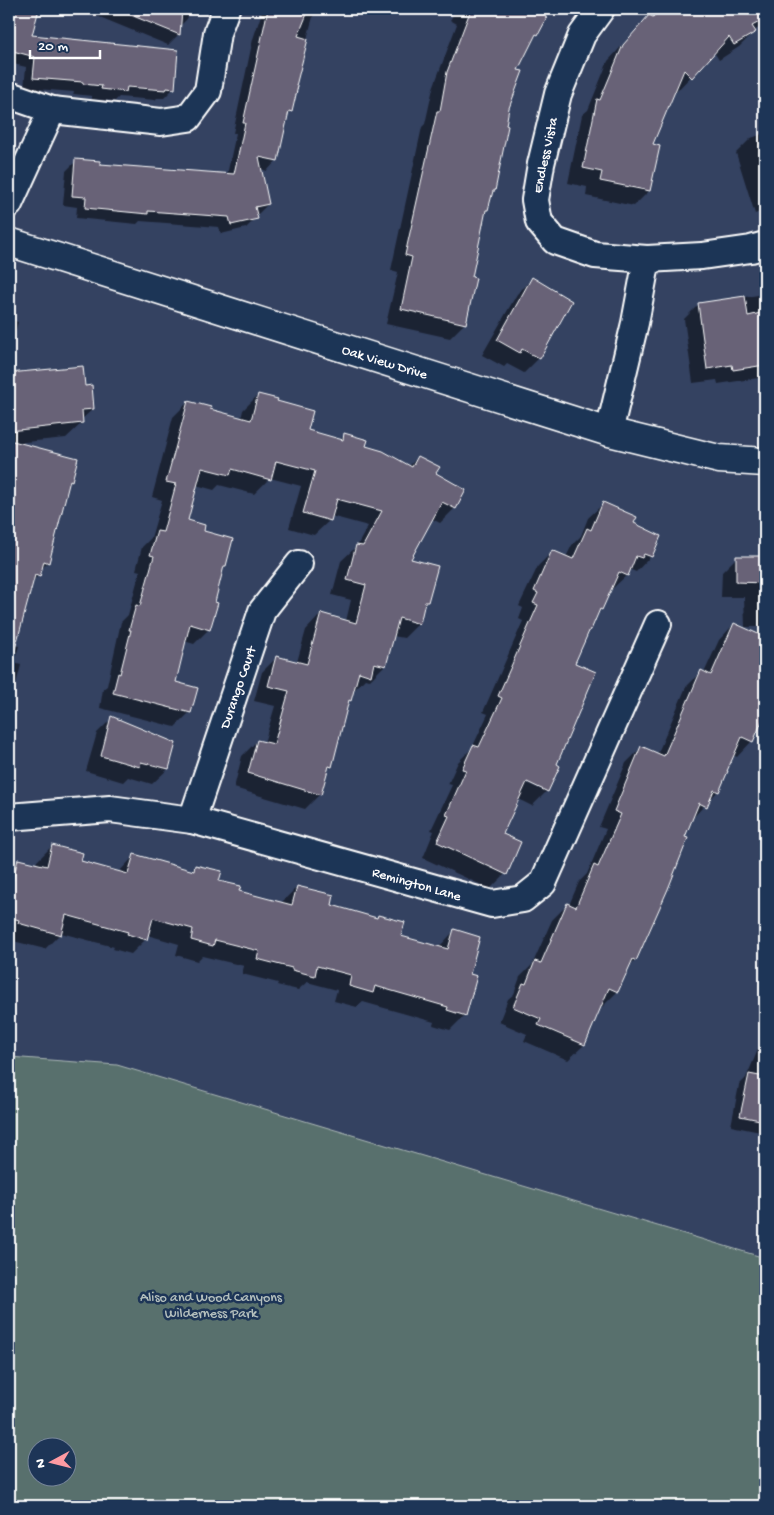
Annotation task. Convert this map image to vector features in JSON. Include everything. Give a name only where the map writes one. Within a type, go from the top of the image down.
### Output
[{"type":"street","points":[[9,95],[52,110],[161,122],[188,118],[208,91],[217,33],[226,9]]},
{"type":"street","name":"Endless Vista","points":[[601,9],[582,35],[558,94],[541,164],[535,200],[539,222],[555,242],[595,255],[647,260],[702,256],[765,245]]},
{"type":"street","points":[[9,204],[52,110]]},
{"type":"street","name":"Oak View Drive","points":[[9,242],[609,432],[719,459],[765,462]]},
{"type":"street","points":[[609,432],[635,323],[647,260]]},
{"type":"street","name":"Durango Court","points":[[192,820],[262,611],[299,564]]},
{"type":"street","name":"Remington Lane","points":[[9,817],[110,809],[192,820],[492,904],[522,899],[543,883],[658,624]]},
{"type":"green space","name":"Aliso and Wood Canyons Wilderness Park","points":[[9,1057],[117,1065],[765,1258],[765,1506],[9,1506]]},
{"type":"building","points":[[9,9],[39,9],[32,35],[178,50],[175,89],[127,87],[126,92],[101,89],[102,86],[83,84],[83,82],[33,78],[35,57],[9,50]]},
{"type":"building","points":[[116,9],[182,9],[180,35]]},
{"type":"building","points":[[268,9],[309,9],[298,36],[308,39],[296,86],[298,86],[292,112],[289,111],[278,161],[259,157],[269,204],[255,207],[258,219],[231,225],[229,217],[148,211],[148,214],[85,208],[86,197],[72,196],[75,159],[100,161],[100,164],[234,174]]},
{"type":"building","points":[[471,9],[550,9],[545,17],[547,18],[538,35],[536,34],[518,70],[523,71],[509,108],[506,125],[508,126],[495,191],[493,191],[488,210],[486,210],[472,277],[476,278],[466,324],[401,309],[412,257],[405,255],[437,111],[440,111],[447,72]]},
{"type":"building","points":[[661,9],[765,9],[765,19],[752,26],[756,32],[734,45],[729,37],[692,78],[684,70],[653,144],[660,146],[650,191],[600,181],[602,172],[583,168],[597,99],[600,100],[623,45],[649,15],[653,17]]},
{"type":"building","points":[[532,277],[572,301],[540,359],[522,349],[520,353],[497,340]]},
{"type":"building","points":[[745,296],[748,316],[765,312],[765,365],[733,370],[732,365],[707,369],[698,303]]},
{"type":"building","points":[[83,366],[85,386],[92,385],[94,409],[82,410],[83,423],[9,431],[9,373]]},
{"type":"building","points":[[258,394],[313,411],[308,430],[343,440],[344,433],[368,440],[366,446],[383,451],[412,467],[418,456],[440,467],[436,473],[466,490],[456,509],[442,502],[411,559],[438,566],[428,602],[425,602],[420,624],[399,618],[386,666],[374,663],[371,676],[359,672],[351,701],[349,700],[332,767],[329,766],[321,795],[248,773],[257,740],[274,744],[289,691],[268,686],[276,656],[307,664],[321,613],[356,623],[366,585],[347,580],[356,545],[363,546],[382,511],[337,499],[331,521],[303,513],[315,471],[276,461],[271,480],[232,469],[230,475],[202,468],[188,520],[205,525],[204,531],[233,539],[226,566],[224,566],[215,602],[218,603],[210,630],[190,624],[176,682],[198,688],[191,713],[113,693],[118,673],[120,674],[136,605],[140,606],[154,556],[150,555],[157,531],[163,532],[176,484],[166,482],[188,401],[251,420]]},
{"type":"building","points":[[9,440],[78,458],[72,481],[70,480],[49,563],[44,561],[40,577],[35,575],[15,649],[9,648]]},
{"type":"building","points":[[603,502],[637,517],[634,523],[661,536],[652,557],[644,554],[642,558],[636,556],[628,576],[619,572],[602,610],[600,609],[590,629],[575,663],[596,672],[557,764],[560,766],[548,792],[527,782],[503,834],[521,842],[507,875],[437,842],[449,816],[446,815],[466,770],[462,769],[473,745],[479,747],[502,698],[498,696],[538,605],[533,603],[538,593],[534,591],[552,550],[573,559],[587,528],[591,530]]},
{"type":"building","points":[[736,556],[765,556],[765,583],[736,582]]},
{"type":"building","points":[[734,623],[765,637],[765,714],[753,742],[742,737],[719,792],[714,790],[707,807],[699,803],[685,837],[688,838],[668,889],[636,961],[633,959],[618,992],[609,988],[585,1045],[538,1025],[541,1019],[513,1007],[523,983],[526,984],[535,961],[541,963],[567,903],[576,907],[594,865],[598,867],[621,814],[614,811],[641,746],[664,756],[701,670],[711,675]]},
{"type":"building","points":[[111,716],[176,743],[169,769],[141,762],[140,767],[101,756]]},
{"type":"building","points":[[52,845],[83,853],[81,861],[128,874],[134,854],[194,871],[195,865],[222,871],[219,881],[241,886],[239,891],[292,905],[297,886],[334,895],[332,905],[377,918],[378,915],[405,922],[401,936],[448,949],[454,929],[480,937],[470,974],[477,976],[466,1016],[447,1010],[448,1007],[375,986],[373,993],[349,986],[351,975],[317,966],[315,976],[257,959],[259,951],[215,940],[213,946],[191,940],[193,929],[153,918],[147,940],[127,934],[128,932],[66,915],[61,935],[18,923],[19,920],[9,917],[9,896],[18,859],[47,866]]},
{"type":"building","points":[[749,1074],[765,1077],[765,1121],[740,1116]]}]
